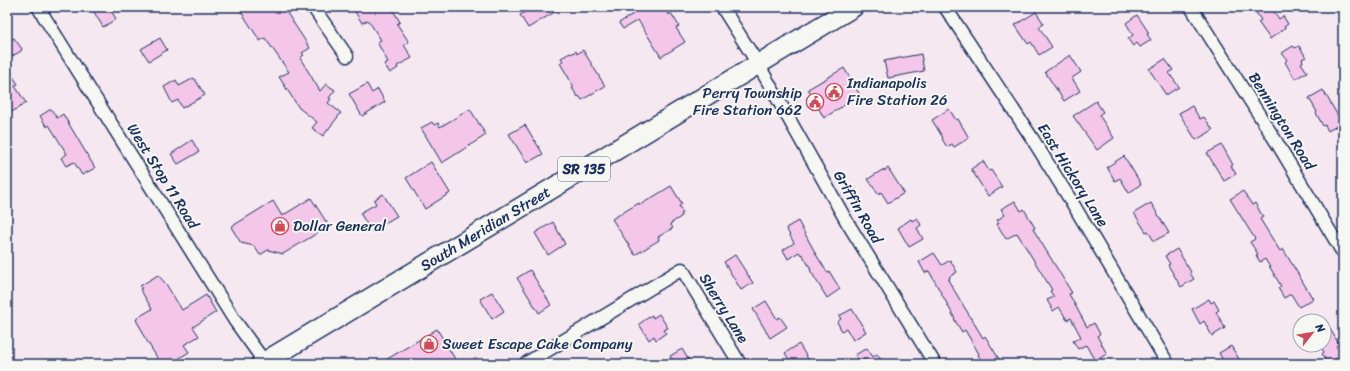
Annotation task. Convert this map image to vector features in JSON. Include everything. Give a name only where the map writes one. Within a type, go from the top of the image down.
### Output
[{"type":"main road","name":"South Meridian Street","points":[[264,363],[853,7]]},
{"type":"street","name":"West Stop 11 Road","points":[[38,7],[235,321],[264,363]]},
{"type":"street","points":[[313,7],[347,56]]},
{"type":"street","name":"Griffin Road","points":[[722,7],[758,64],[847,222],[935,364]]},
{"type":"street","name":"East Hickory Lane","points":[[945,7],[1030,135],[1073,204],[1168,364]]},
{"type":"street","name":"Bennington Road","points":[[1191,7],[1277,142],[1343,254]]},
{"type":"street","name":"Sherry Lane","points":[[525,364],[682,270],[740,364]]},
{"type":"building","points":[[91,7],[109,7],[116,19],[103,27]]},
{"type":"building","points":[[238,7],[283,7],[310,48],[302,53],[304,55],[300,58],[320,91],[326,84],[335,90],[329,98],[331,99],[328,103],[341,113],[323,136],[312,128],[317,122],[299,108],[279,77],[289,72],[265,38],[260,41]]},
{"type":"building","points":[[352,7],[391,7],[400,22],[397,24],[409,42],[404,45],[412,58],[397,66],[398,68],[390,73],[384,64],[388,62],[377,42],[381,40],[368,20],[362,23]]},
{"type":"building","points":[[533,7],[563,7],[528,28],[520,15]]},
{"type":"building","points":[[629,7],[664,7],[669,15],[671,13],[679,26],[676,28],[685,42],[661,57],[638,20],[623,29],[619,23],[633,14]]},
{"type":"building","points":[[1252,7],[1271,7],[1279,19],[1283,16],[1288,24],[1270,39],[1258,22],[1261,20]]},
{"type":"building","points":[[1036,12],[1044,24],[1039,27],[1052,47],[1039,55],[1031,42],[1028,44],[1015,25]]},
{"type":"building","points":[[1137,15],[1149,33],[1147,34],[1151,40],[1140,47],[1137,43],[1133,46],[1128,39],[1133,35],[1126,23]]},
{"type":"building","points":[[14,38],[22,49],[7,59],[7,42]]},
{"type":"building","points":[[160,38],[167,50],[149,61],[141,49]]},
{"type":"building","points":[[1293,46],[1295,48],[1299,46],[1306,57],[1302,59],[1303,62],[1301,63],[1307,72],[1295,79],[1285,62],[1287,60],[1282,53]]},
{"type":"building","points":[[583,50],[605,86],[582,100],[572,88],[574,87],[560,63],[563,61],[561,58],[576,51],[577,54]]},
{"type":"building","points":[[921,54],[924,71],[888,78],[884,61]]},
{"type":"building","points":[[1070,55],[1081,72],[1072,78],[1080,91],[1064,101],[1045,72]]},
{"type":"building","points":[[1165,59],[1173,70],[1169,73],[1179,87],[1166,95],[1149,69]]},
{"type":"building","points":[[7,68],[18,84],[15,86],[26,103],[7,115]]},
{"type":"building","name":"Indianapolis Fire Station 26","points":[[844,68],[860,95],[824,118],[808,89]]},
{"type":"building","points":[[194,78],[205,95],[182,108],[178,100],[172,103],[164,87],[176,80],[179,86]]},
{"type":"building","points":[[367,84],[372,93],[378,89],[385,102],[362,116],[349,94]]},
{"type":"building","points":[[1323,90],[1342,123],[1328,131],[1325,125],[1323,126],[1309,98]]},
{"type":"building","points":[[1096,101],[1103,112],[1099,115],[1114,138],[1097,150],[1073,116]]},
{"type":"building","points":[[1192,106],[1200,119],[1204,117],[1213,130],[1196,140],[1179,113]]},
{"type":"building","points":[[51,109],[57,118],[63,114],[95,168],[82,175],[74,162],[66,166],[61,158],[67,154],[49,125],[47,127],[40,116]]},
{"type":"building","points":[[470,109],[486,135],[442,163],[421,128],[432,122],[434,125],[438,123],[440,127]]},
{"type":"building","points":[[949,109],[956,120],[958,119],[969,138],[954,147],[952,144],[947,147],[932,120]]},
{"type":"building","points":[[525,125],[543,154],[527,163],[509,134]]},
{"type":"building","points":[[192,140],[199,152],[178,164],[171,154]]},
{"type":"building","points":[[1222,145],[1233,165],[1231,166],[1236,174],[1224,181],[1207,153]]},
{"type":"building","points":[[1124,156],[1141,184],[1129,193],[1120,178],[1115,181],[1107,167]]},
{"type":"building","points":[[983,161],[1002,187],[988,196],[971,169]]},
{"type":"building","points":[[431,162],[450,193],[425,209],[406,178]]},
{"type":"building","points":[[888,168],[904,193],[888,203],[881,192],[878,194],[868,179]]},
{"type":"building","points":[[671,186],[682,204],[679,206],[683,213],[681,214],[682,216],[670,224],[673,228],[658,237],[659,240],[635,255],[612,219],[639,203],[640,205]]},
{"type":"building","points":[[1243,191],[1252,205],[1255,203],[1263,217],[1260,219],[1280,251],[1283,249],[1313,299],[1299,307],[1291,294],[1284,298],[1278,288],[1281,286],[1265,259],[1260,262],[1256,255],[1258,254],[1250,242],[1255,239],[1230,199]]},
{"type":"building","points":[[383,194],[397,216],[371,231],[360,213],[376,204],[374,200]]},
{"type":"building","name":"Dollar General","points":[[311,198],[329,226],[283,254],[268,250],[260,255],[254,246],[241,243],[231,227],[273,201],[282,216]]},
{"type":"building","points":[[1015,201],[1021,211],[1024,209],[1035,228],[1033,229],[1072,293],[1069,294],[1087,327],[1094,323],[1100,334],[1097,336],[1107,354],[1095,361],[1086,345],[1078,349],[1073,341],[1081,337],[1071,318],[1067,320],[1059,307],[1053,311],[1047,300],[1054,297],[1050,291],[1052,290],[1017,233],[1006,239],[997,224],[999,223],[997,220],[1005,215],[1001,209]]},
{"type":"building","points":[[1151,203],[1169,233],[1154,241],[1148,231],[1146,232],[1134,213]]},
{"type":"building","points":[[917,218],[921,225],[917,228],[923,239],[909,247],[898,228],[911,219],[912,221]]},
{"type":"building","points":[[798,221],[817,256],[827,272],[829,271],[840,289],[827,298],[802,254],[801,255],[799,252],[788,259],[783,250],[794,243],[786,228]]},
{"type":"building","points":[[553,222],[565,244],[548,255],[535,233]]},
{"type":"building","points":[[1177,249],[1194,279],[1181,287],[1168,265],[1170,264],[1165,256]]},
{"type":"building","points":[[934,253],[942,265],[950,260],[957,272],[949,277],[950,279],[948,280],[983,338],[985,336],[1002,364],[984,364],[965,330],[962,332],[954,319],[929,271],[925,273],[919,262]]},
{"type":"building","points":[[735,255],[753,283],[741,290],[724,262]]},
{"type":"building","points":[[530,270],[551,305],[539,313],[517,278]]},
{"type":"building","points":[[158,275],[166,284],[182,310],[206,295],[216,312],[193,327],[199,336],[184,345],[189,352],[170,364],[161,364],[142,333],[143,332],[136,320],[152,309],[140,289],[142,288],[140,286]]},
{"type":"building","points":[[492,292],[504,311],[492,319],[480,299]]},
{"type":"building","points":[[1209,299],[1211,303],[1214,301],[1219,310],[1216,312],[1225,328],[1212,336],[1204,321],[1200,324],[1192,309]]},
{"type":"building","points":[[766,301],[777,319],[780,317],[787,327],[770,338],[753,309]]},
{"type":"building","points":[[852,309],[866,332],[853,340],[846,328],[842,331],[837,322],[841,319],[839,316]]},
{"type":"building","points":[[659,314],[668,328],[664,330],[666,333],[656,340],[654,336],[649,340],[639,324],[652,315],[653,318]]},
{"type":"building","name":"Sweet Escape Cake Company","points":[[437,329],[458,364],[379,364]]},
{"type":"building","points":[[1332,332],[1339,344],[1336,346],[1342,355],[1330,362],[1329,360],[1327,362],[1322,354],[1332,353]]},
{"type":"building","points":[[799,344],[811,364],[792,364],[785,353]]},
{"type":"building","points":[[1231,346],[1242,364],[1225,364],[1219,353]]},
{"type":"building","points":[[867,348],[873,357],[877,354],[884,364],[861,364],[865,361],[864,359],[860,362],[855,355]]},
{"type":"building","points":[[682,349],[691,364],[675,364],[670,356]]},
{"type":"place","name":"Indianapolis Fire Station 26","points":[[834,92]]},
{"type":"place","name":"Perry Township Fire Station 662","points":[[815,102]]},
{"type":"place","name":"Dollar General","points":[[280,226]]},
{"type":"place","name":"Sweet Escape Cake Company","points":[[429,344]]}]
